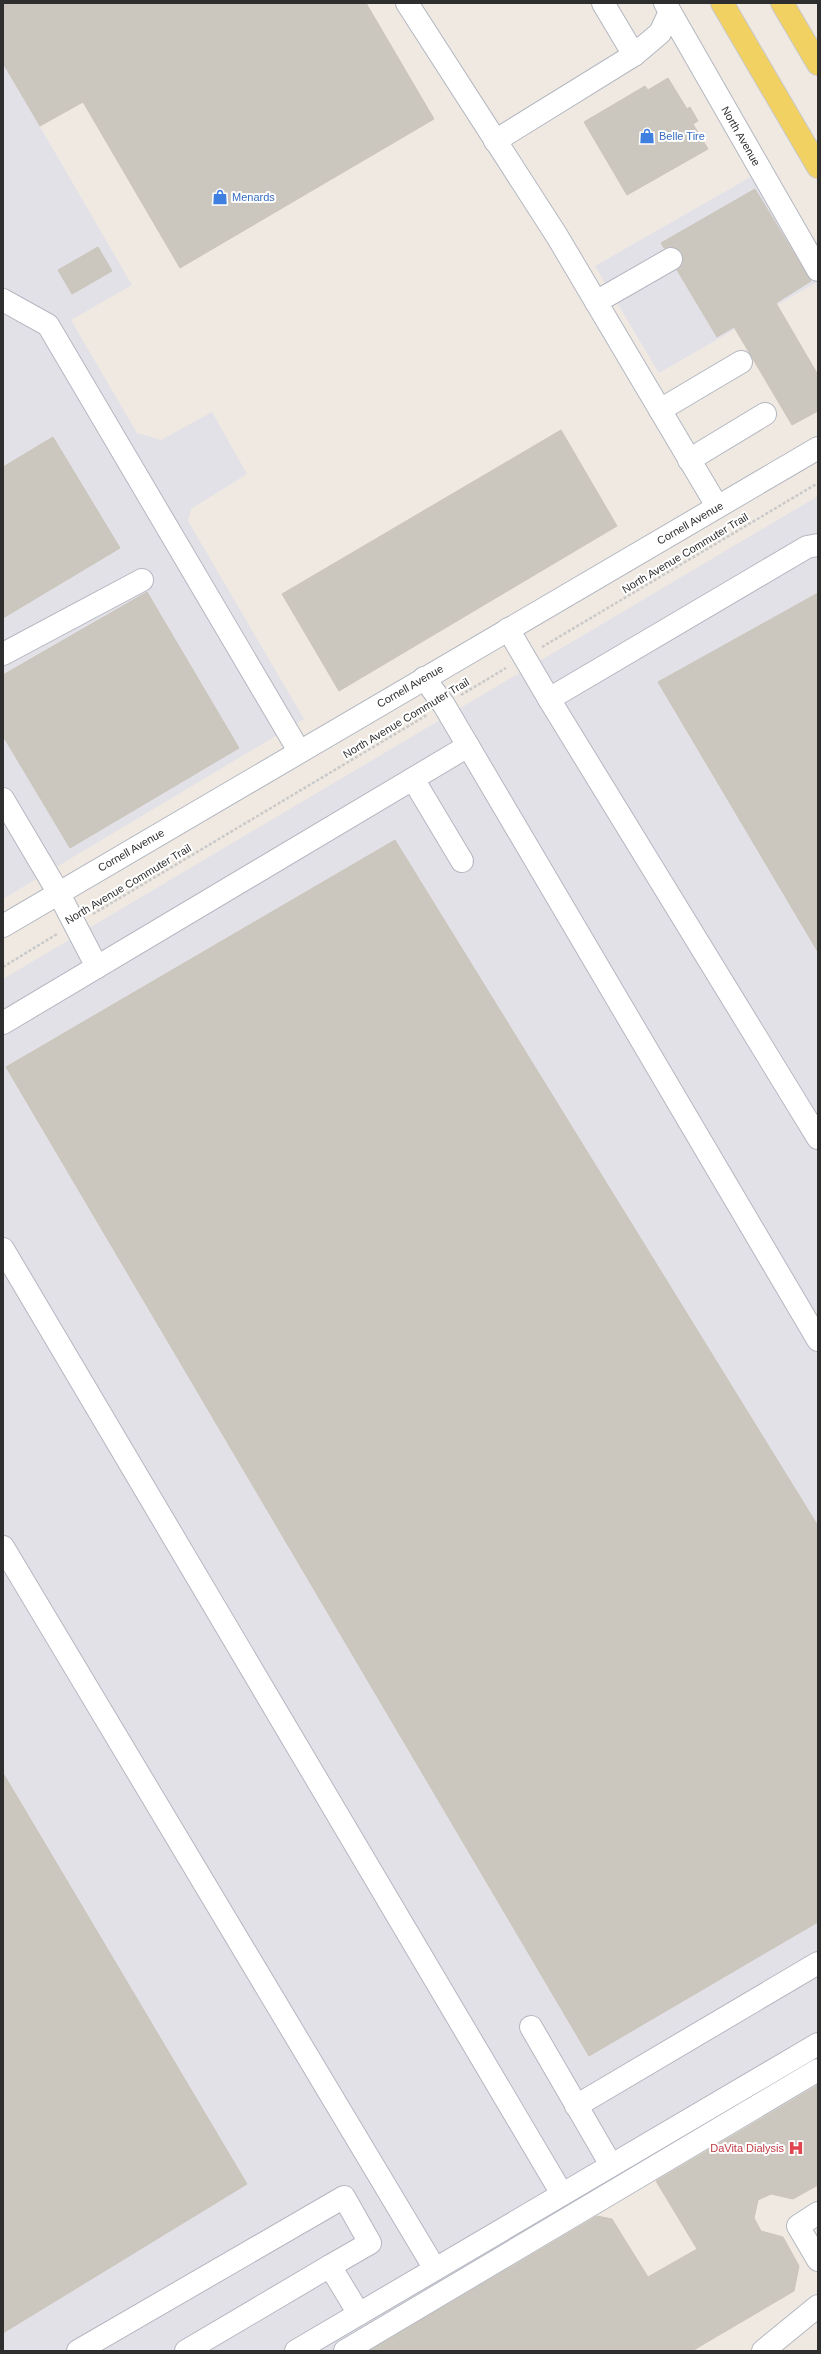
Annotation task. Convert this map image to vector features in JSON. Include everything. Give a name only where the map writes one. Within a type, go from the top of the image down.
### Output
[{"type":"main road","points":[[722,3],[818,167]]},
{"type":"main road","points":[[782,3],[818,64]]},
{"type":"street","points":[[407,3],[557,236],[717,506]]},
{"type":"street","points":[[603,3],[634,55]]},
{"type":"street","points":[[495,141],[634,55],[660,33],[667,7]]},
{"type":"street","name":"North Avenue","points":[[667,7],[818,270]]},
{"type":"street","points":[[596,302],[671,259]]},
{"type":"street","points":[[3,300],[48,325],[299,751]]},
{"type":"street","points":[[660,410],[741,362]]},
{"type":"street","points":[[689,460],[765,414]]},
{"type":"street","name":"Cornell Avenue","points":[[3,926],[58,892],[818,448]]},
{"type":"street","points":[[549,699],[807,546],[818,545]]},
{"type":"street","points":[[3,654],[142,580]]},
{"type":"street","points":[[508,629],[549,699],[818,1138]]},
{"type":"street","points":[[424,678],[444,705],[818,1340]]},
{"type":"street","points":[[3,1023],[468,746]]},
{"type":"street","points":[[413,779],[462,861]]},
{"type":"street","points":[[3,799],[58,892],[97,967]]},
{"type":"street","points":[[3,1249],[562,2194]]},
{"type":"street","points":[[3,1546],[435,2269]]},
{"type":"street","points":[[576,2106],[818,1963]]},
{"type":"street","points":[[531,2028],[611,2166]]},
{"type":"street","points":[[296,2351],[818,2044]]},
{"type":"street","points":[[345,2351],[818,2070]]},
{"type":"street","points":[[78,2351],[344,2197],[370,2243],[186,2351]]},
{"type":"street","points":[[818,2213],[798,2226],[818,2260]]},
{"type":"street","points":[[330,2266],[359,2314]]},
{"type":"street","points":[[763,2351],[784,2344],[818,2306]]},
{"type":"path","name":"North Avenue Commuter Trail","points":[[3,967],[818,483]]},
{"type":"shaded area","points":[[3,63],[132,285],[71,320],[137,433],[161,440],[212,412],[247,474],[191,509],[188,521],[304,719],[3,899]]},
{"type":"shaded area","points":[[754,175],[817,282],[659,373],[595,266]]},
{"type":"shaded area","points":[[818,496],[818,2063],[333,2351],[3,2351],[3,979]]},
{"type":"building","name":"Menards","points":[[3,3],[366,3],[434,119],[180,268],[83,102],[40,126],[3,63]]},
{"type":"building","name":"Belle Tire","points":[[668,78],[687,109],[690,107],[698,121],[693,124],[708,149],[627,195],[584,122],[645,86],[648,90]]},
{"type":"building","points":[[755,189],[811,281],[776,303],[818,375],[818,411],[792,425],[734,327],[717,337],[677,270],[683,259],[682,252],[671,247],[664,248],[661,243]]},
{"type":"building","points":[[98,247],[112,271],[72,294],[58,270]]},
{"type":"building","points":[[561,430],[617,526],[339,691],[282,594]]},
{"type":"building","points":[[53,437],[120,548],[3,618],[3,467]]},
{"type":"building","points":[[147,592],[239,748],[70,848],[3,736],[3,675]]},
{"type":"building","points":[[818,593],[818,952],[658,682]]},
{"type":"building","points":[[395,840],[818,1526],[818,1922],[589,2056],[6,1067]]},
{"type":"building","points":[[3,1773],[247,2184],[3,2333]]},
{"type":"building","points":[[818,2085],[818,2185],[793,2199],[771,2194],[758,2200],[754,2218],[761,2231],[783,2237],[799,2266],[794,2291],[692,2351],[369,2351],[597,2216],[612,2219],[648,2277],[697,2249],[656,2181]]},
{"type":"place","name":"Belle Tire","points":[[647,136]]},
{"type":"place","name":"Menards","points":[[220,197]]},
{"type":"place","name":"DaVita Dialysis","points":[[796,2148]]}]
